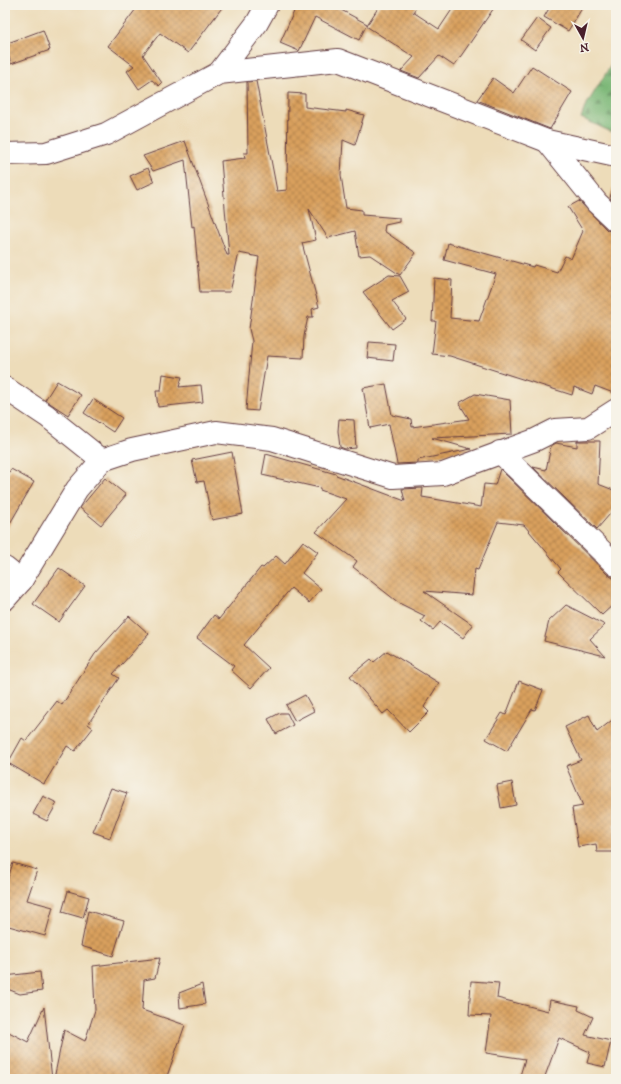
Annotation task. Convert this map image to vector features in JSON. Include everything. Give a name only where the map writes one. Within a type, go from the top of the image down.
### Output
[{"type":"street","points":[[219,72],[257,23],[267,5]]},
{"type":"street","points":[[5,154],[46,153],[106,134],[219,72],[338,60],[547,141],[616,156]]},
{"type":"street","points":[[547,141],[597,203],[616,221]]},
{"type":"street","points":[[5,388],[47,416],[102,460]]},
{"type":"street","points":[[5,599],[13,575],[78,489],[102,460],[165,442],[216,432],[272,439],[393,477],[443,474],[535,440],[555,430],[588,428],[616,410]]},
{"type":"street","points":[[500,452],[616,565]]},
{"type":"green space","points":[[616,57],[616,134],[581,118],[585,107]]},
{"type":"building","points":[[139,5],[224,5],[188,53],[160,33],[143,55],[162,83],[159,86],[152,80],[139,89],[127,71],[134,66],[108,46]]},
{"type":"building","points":[[293,5],[332,5],[367,25],[380,5],[418,5],[413,12],[439,29],[455,5],[496,5],[454,66],[439,56],[419,78],[401,71],[414,57],[366,26],[359,40],[315,17],[299,51],[280,43],[296,7]]},
{"type":"building","points":[[551,5],[584,5],[568,31],[544,17]]},
{"type":"building","points":[[537,18],[551,28],[535,50],[521,40]]},
{"type":"building","points":[[43,30],[50,50],[11,64],[5,44]]},
{"type":"building","points":[[532,66],[572,92],[550,129],[477,100],[493,78],[514,93]]},
{"type":"building","points":[[256,81],[277,191],[287,190],[288,93],[305,94],[305,107],[346,112],[346,110],[364,115],[355,145],[343,140],[341,175],[346,208],[362,210],[362,215],[399,218],[399,222],[385,225],[384,231],[416,253],[400,275],[370,255],[359,256],[355,231],[328,238],[309,209],[316,240],[302,243],[319,307],[312,309],[313,317],[308,317],[304,336],[303,358],[267,356],[258,411],[246,410],[252,341],[249,329],[259,257],[239,253],[230,292],[200,292],[194,226],[192,227],[185,160],[153,171],[143,156],[185,141],[227,255],[229,255],[221,161],[245,158],[244,153],[248,153],[247,82]]},
{"type":"building","points":[[148,168],[154,182],[137,190],[130,176]]},
{"type":"building","points":[[613,188],[616,188],[616,204],[610,198]]},
{"type":"building","points":[[579,201],[607,230],[616,233],[616,394],[595,386],[592,394],[574,387],[572,395],[450,356],[432,354],[436,321],[432,321],[434,278],[452,280],[450,318],[479,321],[496,274],[444,260],[448,243],[533,267],[534,265],[557,272],[565,256],[571,259],[583,231],[568,207]]},
{"type":"building","points":[[389,275],[400,276],[409,292],[392,301],[406,319],[392,329],[363,292]]},
{"type":"building","points":[[369,342],[395,344],[393,361],[367,358]]},
{"type":"building","points":[[163,374],[182,377],[179,387],[201,385],[203,402],[158,407],[156,391],[161,391]]},
{"type":"building","points":[[57,381],[81,395],[68,415],[45,400]]},
{"type":"building","points":[[386,384],[392,415],[411,419],[412,427],[469,419],[459,403],[475,394],[510,400],[512,434],[432,438],[471,449],[418,460],[418,463],[397,464],[389,424],[370,428],[363,388]]},
{"type":"building","points":[[93,399],[122,418],[113,432],[84,413]]},
{"type":"building","points":[[339,419],[354,420],[356,448],[345,449],[340,447],[338,431]]},
{"type":"building","points":[[577,441],[600,441],[598,484],[616,491],[616,507],[597,529],[533,467],[546,470],[551,446],[556,443],[577,447]]},
{"type":"building","points":[[232,452],[243,514],[212,520],[204,481],[197,482],[192,460]]},
{"type":"building","points":[[266,454],[336,474],[405,501],[402,489],[423,488],[422,497],[481,507],[484,484],[495,485],[500,469],[607,574],[616,580],[616,602],[602,615],[558,572],[561,569],[524,525],[498,522],[478,570],[475,569],[472,595],[424,591],[473,625],[463,638],[440,622],[433,630],[421,621],[425,616],[399,603],[353,567],[357,561],[316,532],[346,499],[320,490],[320,488],[262,475]]},
{"type":"building","points":[[11,469],[34,482],[5,532],[5,479]]},
{"type":"building","points":[[105,478],[126,495],[101,525],[80,508]]},
{"type":"building","points":[[303,541],[318,552],[302,573],[321,589],[309,603],[291,588],[244,645],[269,668],[251,688],[231,670],[234,666],[197,638],[214,615],[219,619],[261,567],[263,568],[276,556],[285,564]]},
{"type":"building","points":[[59,568],[85,586],[59,622],[33,604]]},
{"type":"building","points":[[566,605],[605,625],[590,639],[605,656],[544,641],[549,621]]},
{"type":"building","points":[[129,616],[149,634],[113,674],[119,678],[88,724],[93,728],[75,751],[67,746],[44,784],[8,763],[22,738],[26,741],[57,701],[62,705],[95,654]]},
{"type":"building","points":[[387,651],[439,683],[424,707],[429,712],[409,732],[388,710],[383,714],[350,676],[371,659],[374,662]]},
{"type":"building","points":[[519,681],[543,690],[535,710],[532,709],[507,751],[486,739],[502,713],[506,715]]},
{"type":"building","points":[[305,695],[314,711],[295,721],[286,705]]},
{"type":"building","points":[[280,713],[287,713],[293,725],[276,734],[268,719]]},
{"type":"building","points":[[589,715],[597,732],[616,717],[616,825],[614,825],[614,852],[597,852],[596,844],[578,847],[572,808],[583,806],[566,766],[581,760],[565,727]]},
{"type":"building","points":[[512,782],[516,805],[501,808],[497,785]]},
{"type":"building","points":[[111,788],[127,793],[110,838],[93,832]]},
{"type":"building","points":[[43,796],[57,803],[47,821],[33,814]]},
{"type":"building","points":[[13,863],[37,870],[27,900],[53,907],[45,936],[5,925],[5,887]]},
{"type":"building","points":[[68,891],[89,897],[83,918],[62,912]]},
{"type":"building","points":[[88,911],[124,921],[113,956],[81,946]]},
{"type":"building","points":[[160,958],[155,978],[144,980],[142,1010],[185,1025],[166,1079],[54,1079],[64,1030],[85,1041],[95,1010],[93,966]]},
{"type":"building","points":[[40,972],[42,991],[20,994],[5,988],[5,976]]},
{"type":"building","points":[[471,981],[499,983],[497,998],[548,1011],[550,1000],[579,1006],[578,1010],[593,1017],[585,1035],[611,1041],[605,1067],[587,1063],[590,1052],[559,1038],[544,1079],[519,1079],[525,1059],[486,1053],[491,1016],[469,1015]]},
{"type":"building","points":[[202,984],[205,1004],[180,1008],[179,993]]},
{"type":"building","points":[[44,1007],[52,1079],[5,1079],[5,1030],[28,1042]]}]
